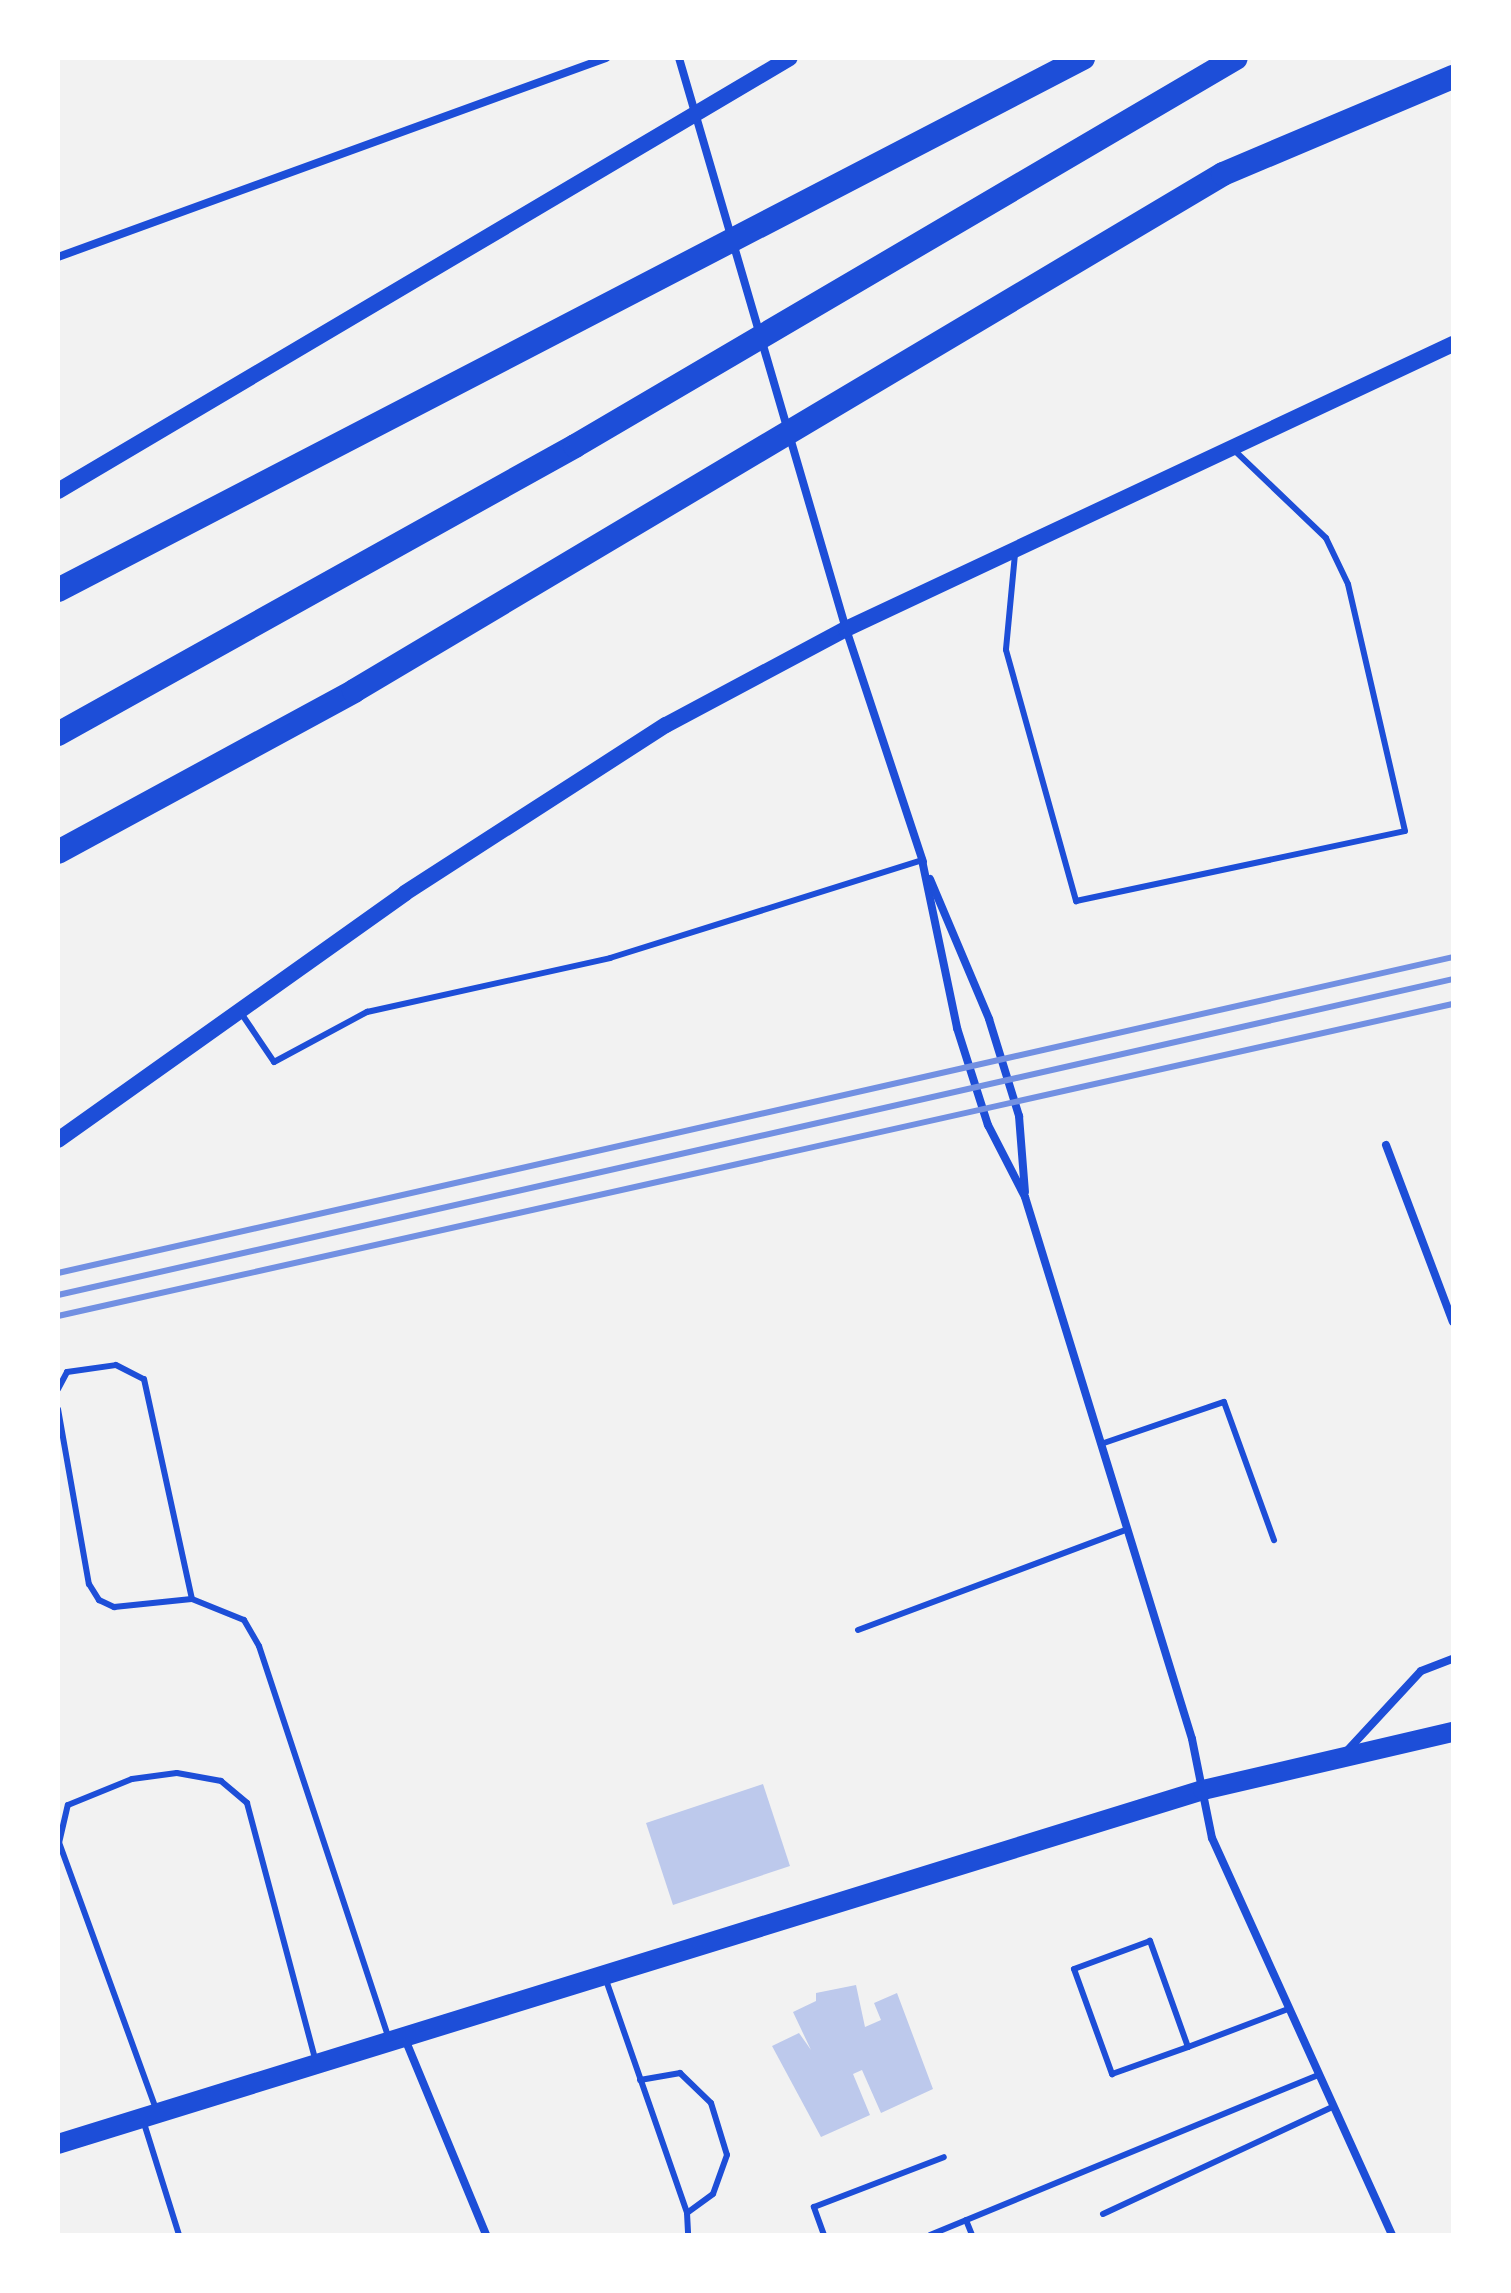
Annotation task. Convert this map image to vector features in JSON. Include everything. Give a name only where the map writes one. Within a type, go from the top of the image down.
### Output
[{"type":"highway","points":[[58,590],[1083,58]]},
{"type":"highway","points":[[58,734],[575,446],[1236,58]]},
{"type":"highway","points":[[58,852],[354,691],[1223,174],[1453,77]]},
{"type":"main road","points":[[58,491],[790,58]]},
{"type":"main road","points":[[58,1140],[146,1081],[405,893],[666,725],[846,629],[1453,344]]},
{"type":"main road","points":[[58,2144],[396,2036],[1203,1790],[1453,1732]]},
{"type":"street","points":[[58,257],[606,58]]},
{"type":"street","points":[[679,58],[846,629],[922,860],[989,1019],[1019,1116],[1025,1197]]},
{"type":"street","points":[[922,860],[957,1028],[988,1125],[1025,1197],[1128,1529],[1203,1790],[1212,1838],[1392,2235]]},
{"type":"street","points":[[1386,1145],[1453,1322]]},
{"type":"street","points":[[1342,1756],[1421,1671],[1453,1659]]},
{"type":"street","points":[[396,2036],[486,2235]]},
{"type":"lane","points":[[1015,550],[1006,650],[1076,901],[1405,831],[1348,584],[1326,538],[1232,448]]},
{"type":"lane","points":[[240,1012],[274,1062],[367,1012],[610,958],[922,860]]},
{"type":"lane","points":[[58,1389],[67,1372],[116,1365],[144,1379],[192,1599]]},
{"type":"lane","points":[[1101,1444],[1224,1402],[1274,1540]]},
{"type":"lane","points":[[58,1409],[89,1584],[99,1600],[114,1607],[192,1599],[244,1620],[259,1646],[396,2036]]},
{"type":"lane","points":[[858,1630],[1128,1529]]},
{"type":"lane","points":[[179,2235],[150,2115],[59,1843],[68,1805],[132,1779],[177,1773],[221,1781],[247,1803],[316,2062]]},
{"type":"lane","points":[[1188,2047],[1150,1941],[1074,1969],[1112,2074],[1188,2047],[1288,2009]]},
{"type":"lane","points":[[603,1973],[687,2213],[688,2235]]},
{"type":"lane","points":[[640,2080],[680,2073],[711,2103],[727,2155],[713,2194],[687,2213]]},
{"type":"lane","points":[[930,2235],[1318,2075]]},
{"type":"lane","points":[[1103,2214],[1332,2107]]},
{"type":"lane","points":[[824,2235],[814,2207],[944,2157]]},
{"type":"lane","points":[[966,2220],[972,2235]]},
{"type":"building","points":[[763,1784],[790,1866],[673,1905],[646,1823]]},
{"type":"building","points":[[856,1985],[865,2027],[881,2020],[874,2003],[897,1993],[933,2089],[881,2113],[862,2070],[853,2074],[870,2115],[821,2137],[772,2046],[799,2033],[811,2050],[793,2012],[816,2001],[816,1993]]},
{"type":"railway","points":[[58,1273],[1453,957]]},
{"type":"railway","points":[[58,1295],[1453,979]]},
{"type":"railway","points":[[58,1316],[1453,1004]]}]
